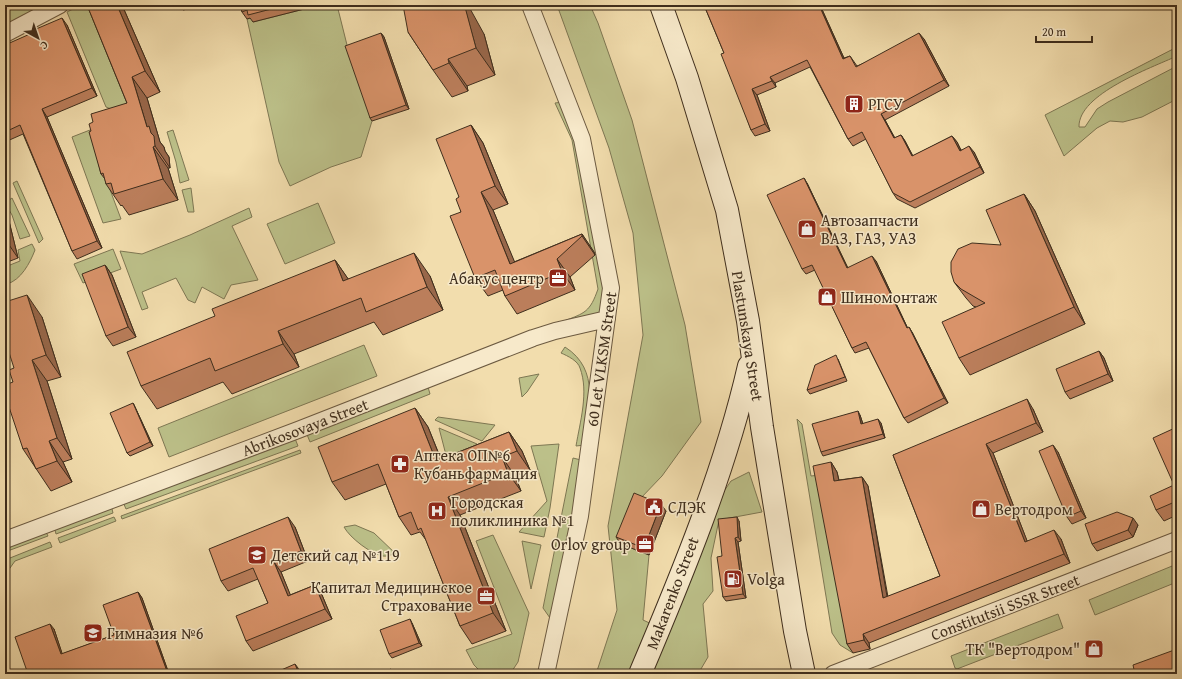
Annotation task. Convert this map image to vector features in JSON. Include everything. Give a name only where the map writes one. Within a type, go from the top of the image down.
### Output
[{"type":"main road","name":"Plastunskaya Street","points":[[661,5],[687,78],[725,203],[748,321],[770,480],[804,674]]},
{"type":"main road","name":"Makarenko Street","points":[[640,674],[669,606],[729,444],[741,401],[752,350]]},
{"type":"street","points":[[5,34],[60,5]]},
{"type":"street","name":"60 Let VLKSM Street","points":[[530,5],[582,139],[611,288],[580,516],[546,674]]},
{"type":"street","name":"Abrikosovaya Street","points":[[5,540],[298,430],[533,338],[555,331],[607,319]]},
{"type":"street","name":"Constitutsii SSSR Street","points":[[833,674],[1177,540]]},
{"type":"green space","points":[[5,5],[49,5],[5,27]]},
{"type":"green space","points":[[81,5],[88,5],[128,104],[116,111],[106,107],[67,12]]},
{"type":"green space","points":[[320,5],[337,5],[348,49],[372,121],[361,157],[331,167],[290,186],[279,162],[247,19],[252,18],[253,22]]},
{"type":"green space","points":[[557,5],[590,5],[598,23],[632,120],[685,325],[701,422],[662,476],[639,500],[621,544],[649,555],[643,620],[669,632],[715,504],[731,481],[749,472],[762,512],[719,520],[711,558],[713,591],[703,604],[708,657],[698,674],[596,674],[617,610],[608,526],[643,335],[633,233],[609,148]]},
{"type":"green space","points":[[1177,47],[1177,56],[1134,75],[1103,93],[1090,104],[1082,115],[1079,127],[1085,127],[1097,109],[1108,102],[1177,66],[1177,99],[1142,117],[1123,122],[1110,121],[1097,128],[1064,156],[1045,115]]},
{"type":"green space","points":[[563,102],[578,142],[606,296],[597,317],[564,321],[586,311],[592,303],[598,289],[572,140],[555,103]]},
{"type":"green space","points":[[90,130],[103,171],[121,219],[103,223],[72,137]]},
{"type":"green space","points":[[173,130],[189,180],[180,183],[176,162],[167,132]]},
{"type":"green space","points":[[17,181],[43,239],[39,243],[13,183]]},
{"type":"green space","points":[[191,188],[194,212],[188,212],[182,190]]},
{"type":"green space","points":[[12,198],[30,236],[20,239],[12,215],[5,203]]},
{"type":"green space","points":[[318,203],[335,243],[285,264],[267,224]]},
{"type":"green space","points":[[249,208],[252,217],[232,226],[258,280],[231,285],[224,299],[202,287],[195,303],[188,300],[176,278],[142,292],[148,308],[142,310],[120,251],[142,254],[190,235]]},
{"type":"green space","points":[[32,244],[35,250],[28,265],[17,279],[7,284],[5,281],[5,267],[20,261],[18,250]]},
{"type":"green space","points":[[113,249],[121,269],[83,283],[74,264]]},
{"type":"green space","points":[[364,345],[377,376],[169,457],[158,428]]},
{"type":"green space","points":[[565,347],[576,356],[584,367],[588,379],[590,391],[585,445],[576,446],[583,407],[583,377],[579,365],[570,357],[561,353]]},
{"type":"green space","points":[[539,374],[527,392],[522,397],[519,378]]},
{"type":"green space","points":[[428,387],[430,394],[310,442],[306,432]]},
{"type":"green space","points":[[438,417],[495,425],[482,441],[435,420]]},
{"type":"green space","points":[[797,419],[802,424],[811,476],[820,475],[853,653],[840,645],[832,633]]},
{"type":"green space","points":[[439,428],[477,444],[464,462],[446,455]]},
{"type":"green space","points":[[294,436],[298,446],[126,509],[123,502]]},
{"type":"green space","points":[[559,444],[550,508],[544,537],[519,532],[547,501],[531,446]]},
{"type":"green space","points":[[300,450],[301,453],[122,519],[121,516]]},
{"type":"green space","points":[[573,458],[581,460],[573,514],[550,618],[543,608]]},
{"type":"green space","points":[[111,505],[113,513],[56,534],[54,526]]},
{"type":"green space","points":[[114,517],[116,521],[60,543],[58,538]]},
{"type":"green space","points":[[355,525],[374,533],[396,554],[386,556],[378,555],[361,545],[344,527]]},
{"type":"green space","points":[[45,530],[48,536],[5,552],[5,544]]},
{"type":"green space","points":[[493,535],[529,613],[518,662],[510,674],[483,674],[474,665],[466,650],[512,634],[476,541]]},
{"type":"green space","points":[[522,541],[541,545],[531,589]]},
{"type":"green space","points":[[50,542],[52,547],[15,561],[5,575],[5,560]]},
{"type":"green space","points":[[1177,564],[1177,582],[1095,615],[1089,600]]},
{"type":"green space","points":[[1058,614],[1063,628],[957,669],[955,668],[951,656]]},
{"type":"building","points":[[87,5],[117,5],[145,71],[132,77],[147,127],[149,126],[151,133],[154,136],[155,146],[153,147],[163,179],[114,194],[111,183],[106,184],[103,173],[101,174],[89,132],[91,131],[89,124],[93,122],[91,114],[127,103]]},
{"type":"building","points":[[240,5],[287,5],[248,15],[247,10],[242,12]]},
{"type":"building","points":[[403,5],[464,5],[476,48],[448,59],[449,63],[433,70],[408,32]]},
{"type":"building","points":[[704,5],[819,5],[843,59],[850,56],[856,67],[919,33],[944,80],[881,114],[894,138],[901,135],[912,156],[952,136],[960,151],[969,146],[980,167],[910,202],[893,193],[862,132],[848,139],[807,60],[770,77],[772,81],[752,89],[765,124],[751,130],[721,54],[724,53]]},
{"type":"building","points":[[62,18],[92,88],[42,109],[97,241],[72,251],[20,125],[5,132],[5,45],[30,34],[29,32]]},
{"type":"building","points":[[381,33],[406,105],[370,118],[345,46]]},
{"type":"building","points":[[471,125],[495,186],[481,192],[510,264],[582,234],[582,236],[557,259],[562,272],[505,296],[495,270],[475,278],[450,216],[461,212],[456,199],[459,197],[436,139]]},
{"type":"building","points":[[804,178],[847,268],[872,256],[907,328],[909,327],[944,398],[904,418],[866,342],[852,348],[812,265],[802,269],[767,195]]},
{"type":"building","points":[[1024,194],[1074,307],[959,358],[942,322],[985,303],[961,289],[954,282],[951,272],[951,262],[958,249],[972,243],[1001,245],[986,210]]},
{"type":"building","points":[[414,253],[427,287],[366,312],[361,298],[278,331],[283,344],[215,371],[210,358],[141,386],[127,352],[215,316],[212,309],[335,260],[343,281]]},
{"type":"building","points":[[105,265],[128,327],[106,336],[82,274]]},
{"type":"building","points":[[27,295],[46,355],[32,360],[57,438],[49,441],[57,461],[36,469],[27,448],[23,449],[5,395],[5,385],[13,382],[9,370],[14,368],[5,340],[5,302]]},
{"type":"building","points":[[1099,351],[1108,374],[1065,392],[1056,369]]},
{"type":"building","points":[[836,355],[845,377],[807,390],[815,365]]},
{"type":"building","points":[[1027,399],[1036,423],[986,444],[1025,542],[1054,530],[1064,554],[863,634],[864,640],[847,644],[813,466],[831,462],[834,481],[862,477],[883,598],[940,576],[893,455]]},
{"type":"building","points":[[133,403],[150,442],[127,453],[110,413]]},
{"type":"building","points":[[415,408],[436,461],[509,432],[517,451],[502,457],[508,473],[448,497],[493,613],[460,626],[421,528],[418,530],[411,512],[399,517],[378,464],[332,482],[318,447]]},
{"type":"building","points":[[858,411],[861,424],[878,419],[883,434],[821,452],[812,424]]},
{"type":"building","points":[[1177,427],[1177,501],[1156,510],[1150,496],[1174,485],[1153,438]]},
{"type":"building","points":[[1053,445],[1081,511],[1067,517],[1039,451]]},
{"type":"building","points":[[634,493],[661,504],[644,548],[616,537]]},
{"type":"building","points":[[1117,512],[1133,518],[1128,530],[1092,544],[1085,524]]},
{"type":"building","points":[[288,517],[301,551],[274,562],[288,596],[315,585],[325,609],[246,641],[236,616],[268,603],[253,568],[221,581],[209,549]]},
{"type":"building","points":[[737,517],[738,537],[735,538],[743,594],[723,597],[717,557],[722,556],[718,519]]},
{"type":"building","points":[[138,592],[168,674],[128,674],[127,670],[116,674],[28,674],[15,637],[50,624],[61,654],[114,635],[103,605]]},
{"type":"building","points":[[410,619],[419,643],[389,654],[380,630]]},
{"type":"building","points":[[1177,649],[1177,673],[1135,674],[1133,665]]},
{"type":"building","points":[[295,664],[299,674],[272,674]]},
{"type":"building","points":[[391,669],[393,674],[378,674]]},
{"type":"place","name":"РГСУ","points":[[854,104]]},
{"type":"place","name":"Автозапчасти ВАЗ, ГАЗ, УАЗ","points":[[807,229]]},
{"type":"place","name":"Абакус центр","points":[[558,278]]},
{"type":"place","name":"Шиномонтаж","points":[[827,297]]},
{"type":"place","name":"Аптека ОП№6 Кубаньфармация","points":[[400,464]]},
{"type":"place","name":"СДЭК","points":[[654,507]]},
{"type":"place","name":"Вертодром","points":[[981,509]]},
{"type":"place","name":"Городская поликлиника №1","points":[[437,511]]},
{"type":"place","name":"Orlov group","points":[[645,544]]},
{"type":"place","name":"Детский сад №119","points":[[257,555]]},
{"type":"place","name":"Volga","points":[[733,579]]},
{"type":"place","name":"Капитал Медицинское Страхование","points":[[486,596]]},
{"type":"place","name":"Гимназия №6","points":[[93,633]]},
{"type":"place","name":"ТК \"Вертодром\"","points":[[1094,649]]}]
